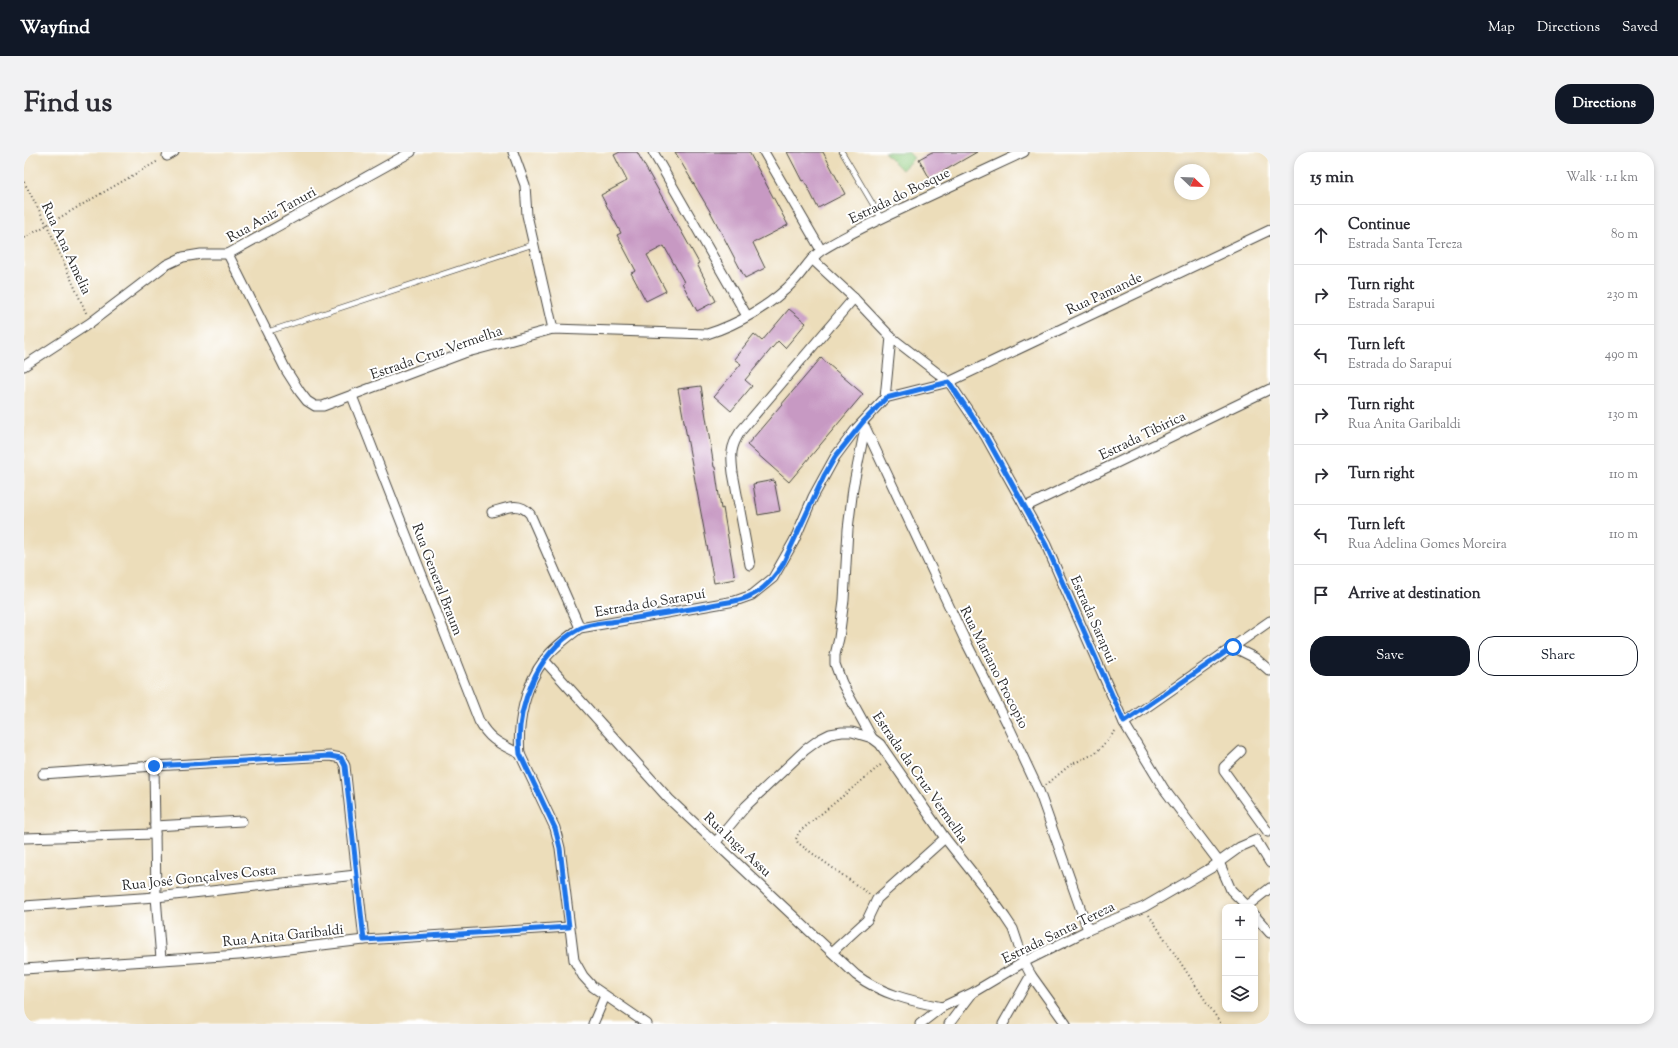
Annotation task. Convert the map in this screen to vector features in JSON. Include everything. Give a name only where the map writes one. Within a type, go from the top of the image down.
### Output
[{"type":"street","name":"Rua Aniz Tanuri","points":[[24,366],[90,323],[166,265],[183,257],[201,254],[228,254],[411,152]]},
{"type":"street","points":[[513,152],[525,185],[527,215],[553,328]]},
{"type":"street","points":[[653,152],[748,316]]},
{"type":"street","points":[[764,152],[821,250]]},
{"type":"street","name":"Estrada do Bosque","points":[[812,258],[821,250],[881,218],[1024,152]]},
{"type":"street","name":"Rua Pamande","points":[[949,382],[1270,230]]},
{"type":"street","name":"Estrada Cruz Vermelha","points":[[228,254],[286,370],[307,401],[315,406],[324,406],[464,354],[553,328],[707,334],[721,330],[748,316],[783,293],[803,272],[812,258]]},
{"type":"street","points":[[812,258],[854,298],[891,337],[949,382]]},
{"type":"street","points":[[750,565],[731,458],[734,442],[745,426],[854,298]]},
{"type":"street","points":[[891,337],[886,398],[949,382]]},
{"type":"street","name":"Estrada Sarapui","points":[[949,382],[986,437],[1046,545],[1124,722],[1164,789],[1219,862],[1231,890],[1244,904]]},
{"type":"street","name":"Estrada Tibirica","points":[[1025,507],[1270,389]]},
{"type":"street","name":"Rua General Braum","points":[[352,396],[479,720],[486,733],[498,742],[520,754]]},
{"type":"street","name":"Estrada do Sarapuí","points":[[647,1024],[605,996],[588,982],[574,960],[560,848],[555,828],[520,754],[519,726],[528,693],[544,660],[562,641],[580,628],[736,601],[752,595],[762,588],[773,578],[782,566],[813,497],[835,457],[886,398]]},
{"type":"street","name":"Estrada da Cruz Vermelha","points":[[864,425],[854,482],[848,529],[844,600],[839,638],[835,654],[835,664],[842,683],[872,738],[880,744],[945,838],[983,886],[1005,917],[1013,930],[1024,962]]},
{"type":"street","name":"Rua Mariano Procopio","points":[[864,425],[964,638],[1010,728],[1038,791],[1088,930]]},
{"type":"street","points":[[492,512],[515,506],[522,507],[530,514],[580,628]]},
{"type":"street","points":[[1124,722],[1270,622]]},
{"type":"street","points":[[1233,647],[1255,658],[1270,671]]},
{"type":"street","name":"Rua Inga Assu","points":[[544,660],[669,799],[867,983],[912,1001],[942,1007]]},
{"type":"street","points":[[715,843],[746,806],[805,750],[820,739],[830,734],[842,732],[852,732],[872,738]]},
{"type":"street","points":[[1241,751],[1224,767],[1224,771],[1269,832],[1256,840],[1270,863]]},
{"type":"street","points":[[43,774],[330,756],[341,758],[345,766],[364,940]]},
{"type":"street","points":[[154,766],[156,897],[161,959]]},
{"type":"street","points":[[24,838],[155,830],[242,821]]},
{"type":"street","points":[[832,952],[867,920],[877,899],[945,838]]},
{"type":"street","name":"Estrada Santa Tereza","points":[[920,1024],[942,1007],[972,994],[1024,962],[1088,930],[1144,907],[1211,868],[1240,847],[1256,840]]},
{"type":"street","name":"Rua José Gonçalves Costa","points":[[24,906],[156,897],[356,875]]},
{"type":"street","points":[[1251,904],[1270,888]]},
{"type":"street","points":[[1258,919],[1270,933]]},
{"type":"street","name":"Rua Anita Garibaldi","points":[[24,969],[239,955],[364,940],[569,927]]},
{"type":"street","points":[[1024,962],[1031,975],[1066,1024]]},
{"type":"street","points":[[1004,1024],[1031,975]]},
{"type":"street","points":[[949,1024],[972,994]]},
{"type":"street","points":[[593,1024],[605,996]]},
{"type":"lane","points":[[842,152],[881,218]]},
{"type":"lane","points":[[267,332],[534,244]]},
{"type":"path","points":[[24,238],[170,154]]},
{"type":"path","name":"Rua Ana Amelia","points":[[24,182],[47,225],[90,323]]},
{"type":"path","points":[[1038,791],[1070,765],[1096,753],[1124,722]]},
{"type":"path","points":[[877,899],[798,843],[796,839],[799,832],[890,758]]},
{"type":"path","points":[[1144,907],[1221,1024]]},
{"type":"green space","points":[[884,152],[908,152],[914,158],[902,170]]},
{"type":"building","points":[[620,152],[637,152],[699,263],[697,264],[716,301],[697,311],[682,283],[684,282],[664,246],[647,255],[666,291],[646,301],[631,273],[636,271],[617,235],[621,233],[601,195],[627,181],[614,155]]},
{"type":"building","points":[[675,152],[749,152],[788,225],[753,243],[765,268],[745,278],[711,213]]},
{"type":"building","points":[[787,152],[823,152],[845,194],[818,208],[804,180],[802,181]]},
{"type":"building","points":[[932,152],[977,152],[930,179],[919,159]]},
{"type":"building","points":[[789,309],[806,323],[785,348],[778,341],[745,380],[752,386],[731,411],[714,396],[741,364],[734,359],[754,334],[762,341]]},
{"type":"building","points":[[821,358],[863,394],[789,482],[747,445]]},
{"type":"building","points":[[701,386],[721,509],[723,508],[735,579],[714,583],[678,389]]},
{"type":"building","points":[[774,480],[780,511],[758,515],[753,484]]},
{"type":"route","points":[[154,766],[330,756],[341,758],[345,766],[364,940],[569,927],[565,883],[560,848],[555,828],[520,754],[519,726],[528,693],[544,660],[562,641],[580,628],[595,624],[690,610],[736,601],[752,595],[773,578],[782,566],[824,476],[835,457],[863,422],[886,398],[949,382],[986,437],[1046,545],[1124,722],[1233,647]]}]
